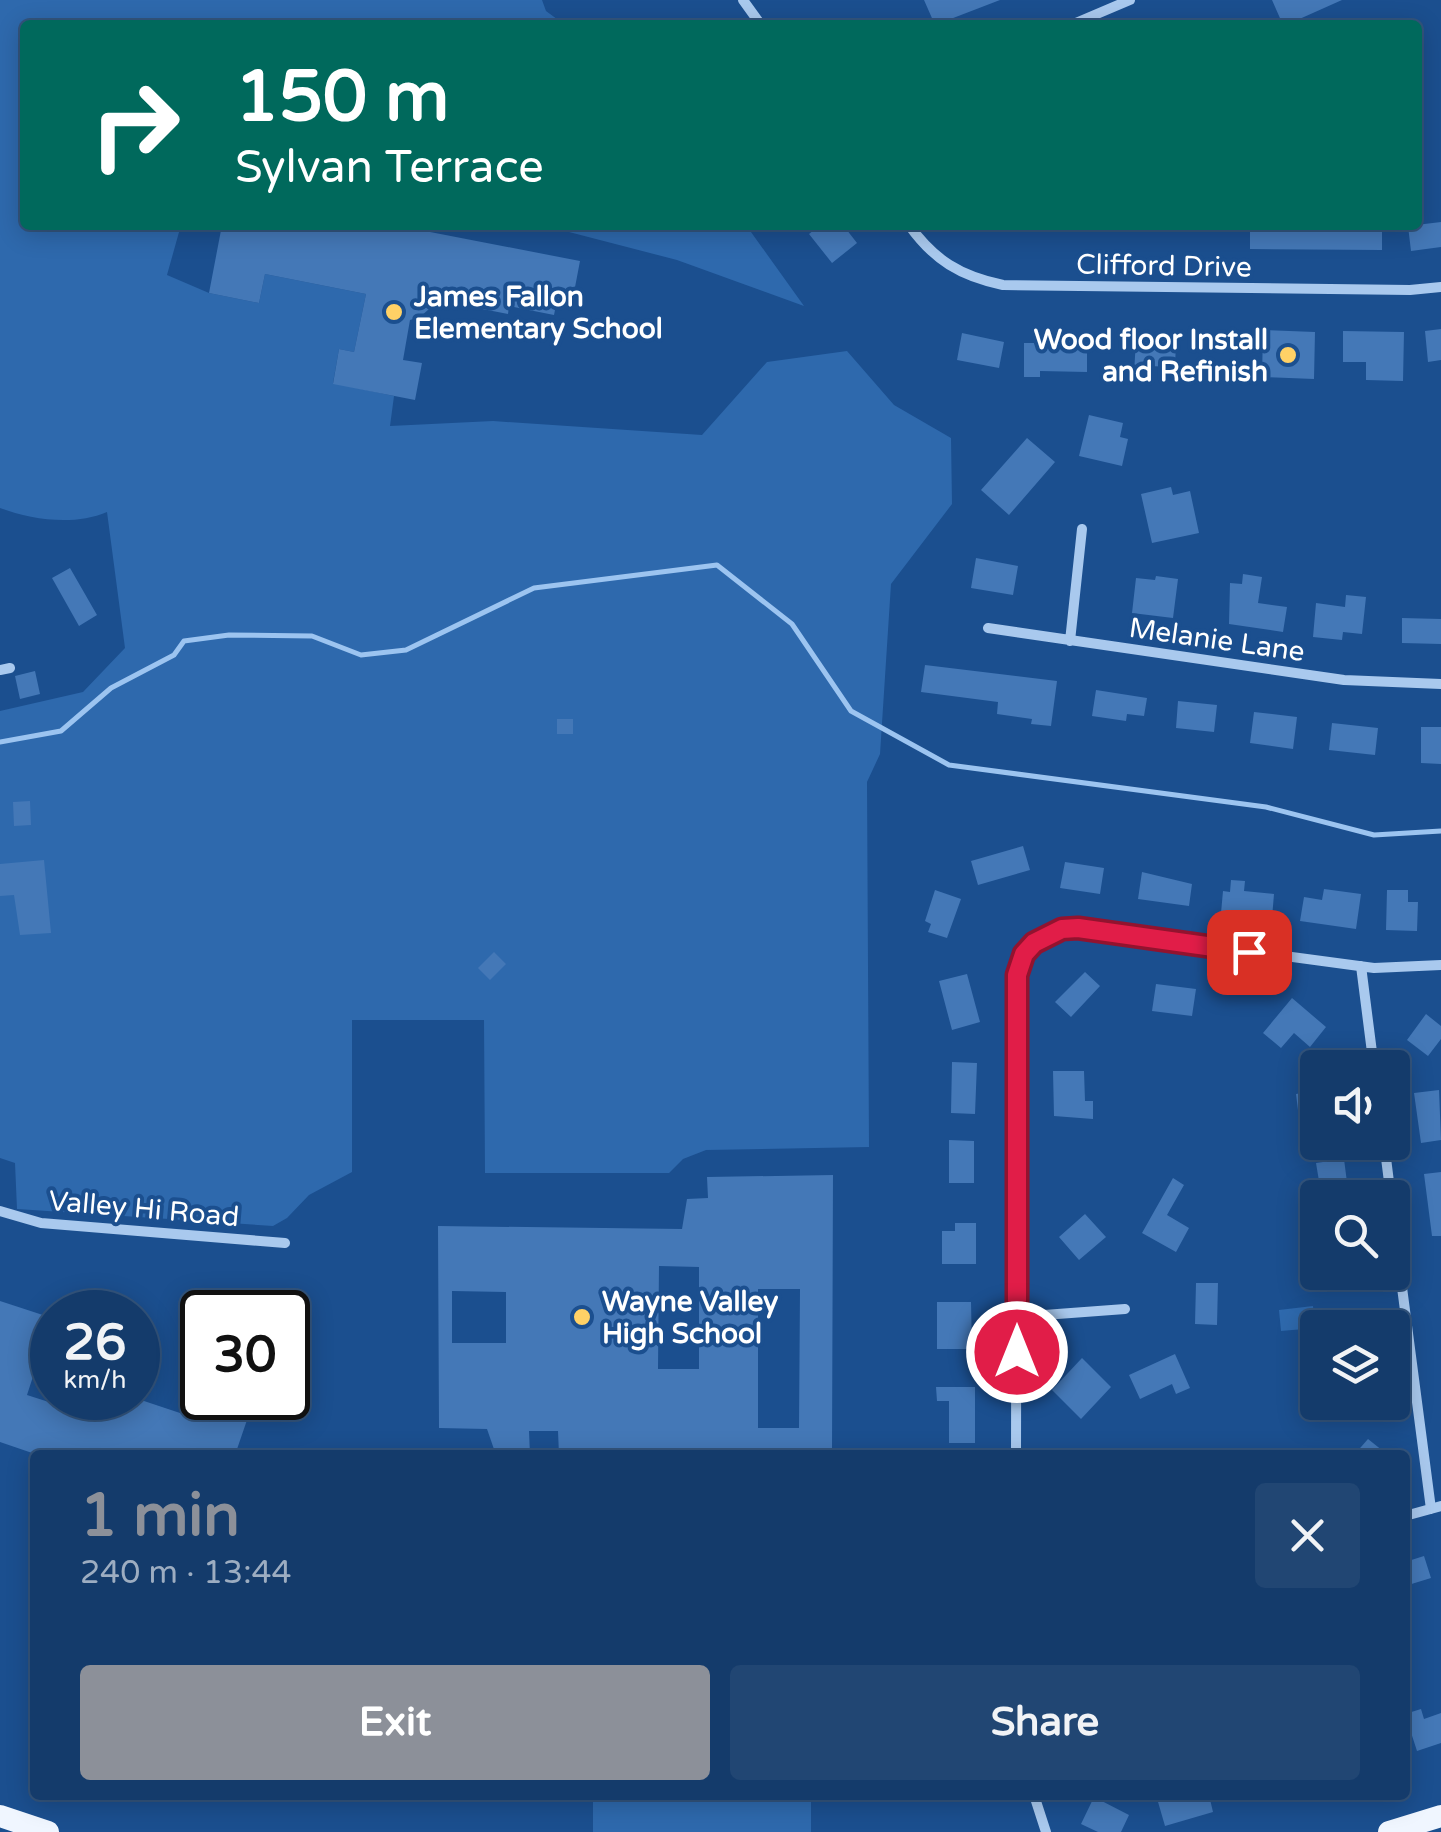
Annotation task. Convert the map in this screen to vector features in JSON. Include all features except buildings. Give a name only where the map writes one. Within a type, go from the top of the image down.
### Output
[{"type":"main road","points":[[0,1816],[48,1832]]},
{"type":"main road","points":[[1389,1832],[1441,1816]]},
{"type":"street","points":[[1082,20],[1130,0]]},
{"type":"street","name":"Clifford Drive","points":[[913,230],[926,248],[946,264],[978,280],[1002,285],[1390,290],[1441,287]]},
{"type":"street","points":[[1070,641],[1082,529]]},
{"type":"street","name":"Melanie Lane","points":[[988,628],[1344,680],[1441,684]]},
{"type":"street","points":[[1016,1450],[1017,975],[1024,954],[1047,934],[1078,928],[1360,966],[1441,965]]},
{"type":"street","points":[[1360,966],[1372,1050]]},
{"type":"street","name":"Valley Hi Road","points":[[0,1211],[41,1223],[286,1243]]},
{"type":"street","points":[[1404,1290],[1436,1507],[1410,1515]]},
{"type":"street","points":[[1017,1318],[1125,1308]]},
{"type":"street","points":[[1036,1800],[1046,1832]]},
{"type":"shaded area","points":[[0,0],[542,0],[546,11],[558,20],[20,20],[20,230],[180,230],[167,275],[209,293],[259,303],[265,274],[366,294],[354,352],[339,349],[333,383],[394,396],[390,426],[493,421],[702,435],[767,362],[847,351],[894,405],[951,438],[952,504],[891,584],[880,754],[867,782],[869,1147],[706,1150],[683,1159],[669,1173],[485,1173],[484,1020],[352,1020],[352,1172],[309,1195],[287,1218],[273,1226],[17,1209],[15,1163],[0,1158],[0,711],[83,692],[125,648],[107,512],[81,519],[54,520],[0,508]]},
{"type":"shaded area","points":[[561,230],[750,230],[804,306],[677,260]]},
{"type":"shaded area","points":[[1313,1306],[1313,1310],[1300,1310],[1300,1329],[1281,1331],[1279,1310]]},
{"type":"shaded area","points":[[593,1800],[811,1800],[811,1832],[593,1832]]},
{"type":"waterway","points":[[0,742],[61,731],[111,688],[174,655],[184,641],[229,635],[312,636],[361,655],[406,650],[534,588],[717,565],[792,624],[851,711],[949,765],[1266,807],[1374,835],[1441,831]]},
{"type":"place","name":"James Fallon Elementary School","points":[[394,312]]},
{"type":"place","name":"Wood floor Install and Refinish","points":[[1288,355]]},
{"type":"place","name":"Wayne Valley High School","points":[[582,1317]]},
{"type":"route","points":[[1017,1352],[1017,975],[1024,954],[1047,934],[1078,928],[1249,952]]}]
